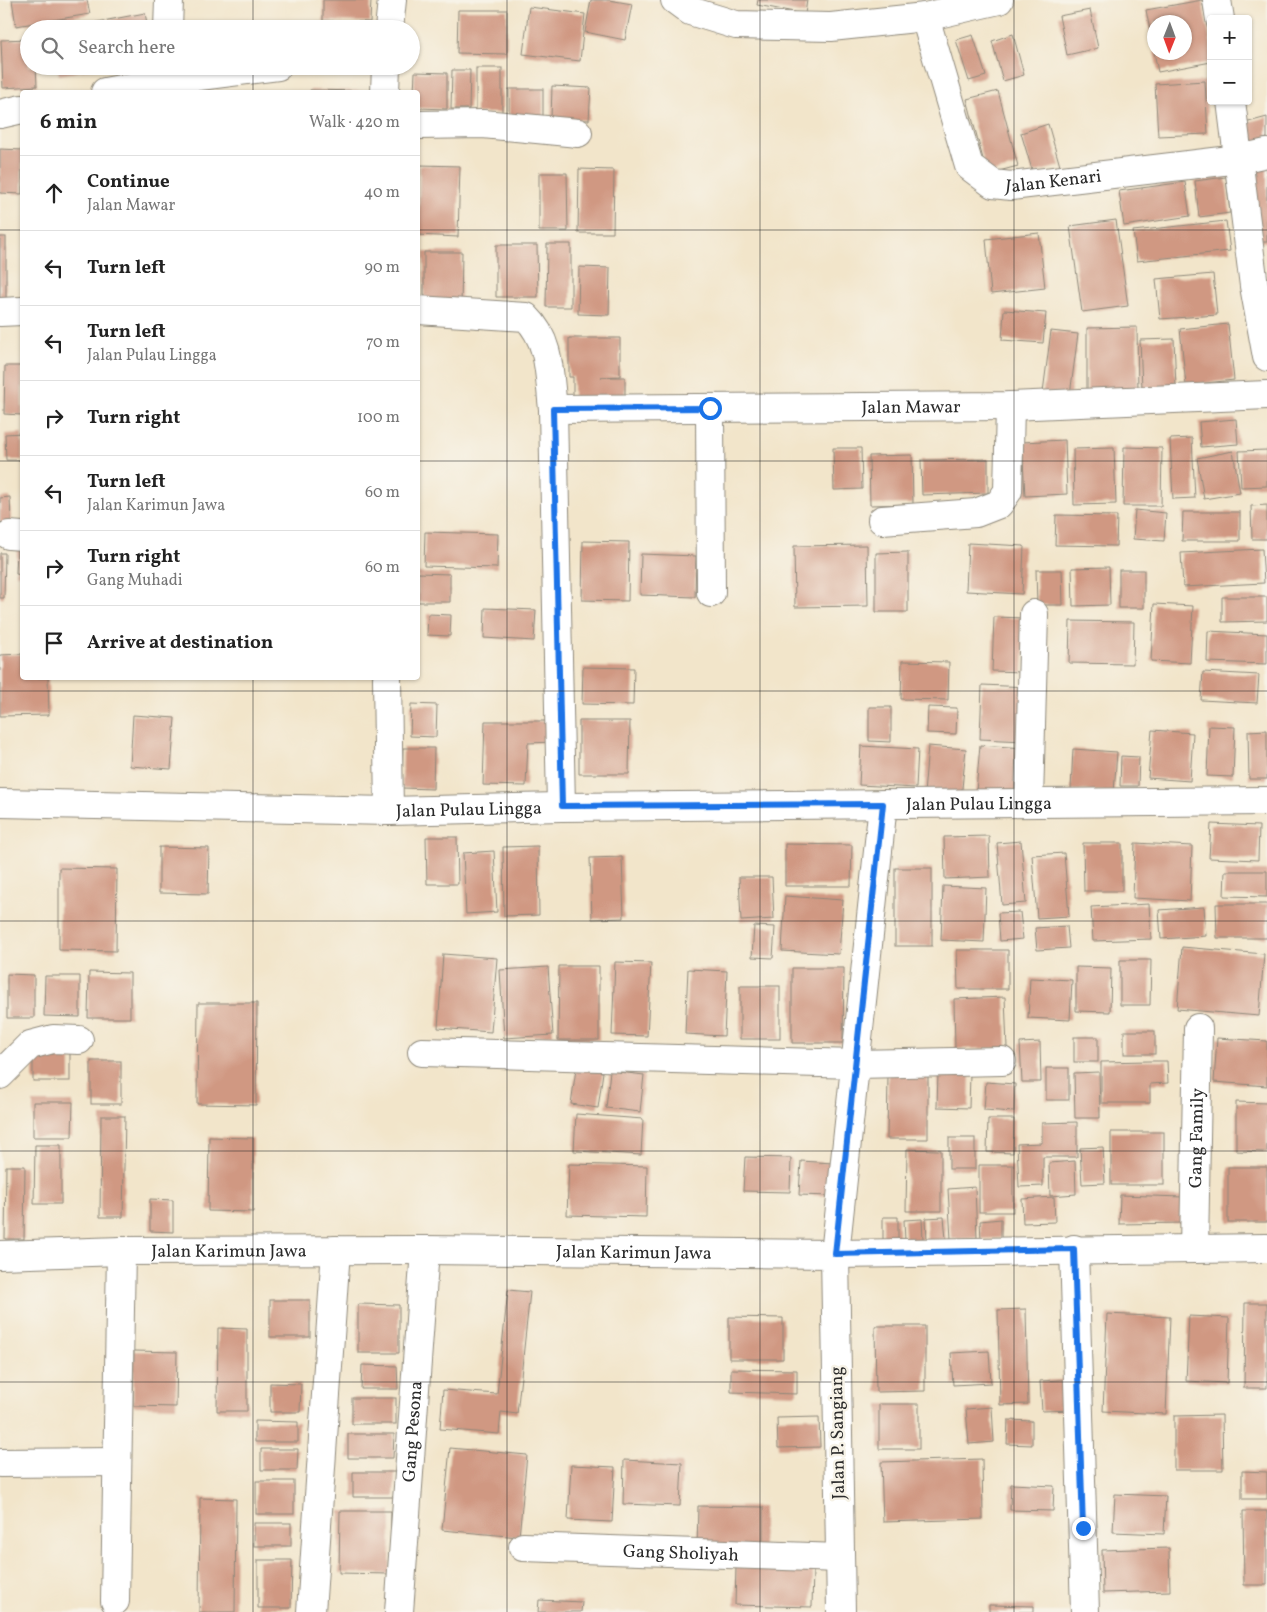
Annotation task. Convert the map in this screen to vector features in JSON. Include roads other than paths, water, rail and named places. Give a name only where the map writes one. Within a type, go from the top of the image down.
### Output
[{"type":"street","points":[[168,20],[169,0]]},
{"type":"street","points":[[390,20],[392,0]]},
{"type":"street","points":[[675,0],[690,11],[736,25],[831,28],[925,17],[994,1]]},
{"type":"street","points":[[1217,0],[1219,15]]},
{"type":"street","name":"Jalan Kenari","points":[[925,17],[969,166],[993,184],[1011,186],[1240,159],[1267,153]]},
{"type":"street","points":[[112,90],[161,75]]},
{"type":"street","points":[[385,90],[386,75]]},
{"type":"street","points":[[1232,105],[1240,159],[1254,286],[1267,357]]},
{"type":"street","points":[[0,114],[20,109]]},
{"type":"street","points":[[420,125],[483,124],[578,133]]},
{"type":"street","points":[[420,310],[526,316],[537,327],[545,344],[553,409],[562,806]]},
{"type":"street","points":[[0,312],[20,312]]},
{"type":"street","name":"Jalan Mawar","points":[[553,409],[1010,406],[1267,395]]},
{"type":"street","points":[[882,520],[976,513],[999,504],[1008,491],[1010,406]]},
{"type":"street","points":[[710,408],[711,593]]},
{"type":"street","points":[[1030,801],[1034,614]]},
{"type":"street","points":[[387,680],[389,811]]},
{"type":"street","name":"Jalan Pulau Lingga","points":[[0,803],[389,811],[562,806],[1030,801],[1267,801]]},
{"type":"street","name":"Jalan P. Sangiang","points":[[841,1612],[835,1254],[883,804]]},
{"type":"street","name":"Gang Family","points":[[1194,1249],[1198,1028]]},
{"type":"street","points":[[0,1075],[30,1045],[53,1040],[79,1040]]},
{"type":"street","points":[[422,1052],[856,1064],[1002,1061]]},
{"type":"street","name":"Jalan Karimun Jawa","points":[[0,1255],[121,1251],[336,1250],[835,1254],[1074,1249],[1267,1248]]},
{"type":"street","points":[[1074,1249],[1085,1612]]},
{"type":"street","points":[[311,1612],[336,1250]]},
{"type":"street","name":"Gang Pesona","points":[[399,1612],[425,1250]]},
{"type":"street","points":[[115,1601],[121,1251]]},
{"type":"street","points":[[0,1463],[116,1462]]},
{"type":"street","name":"Gang Sholiyah","points":[[523,1546],[839,1558]]}]
